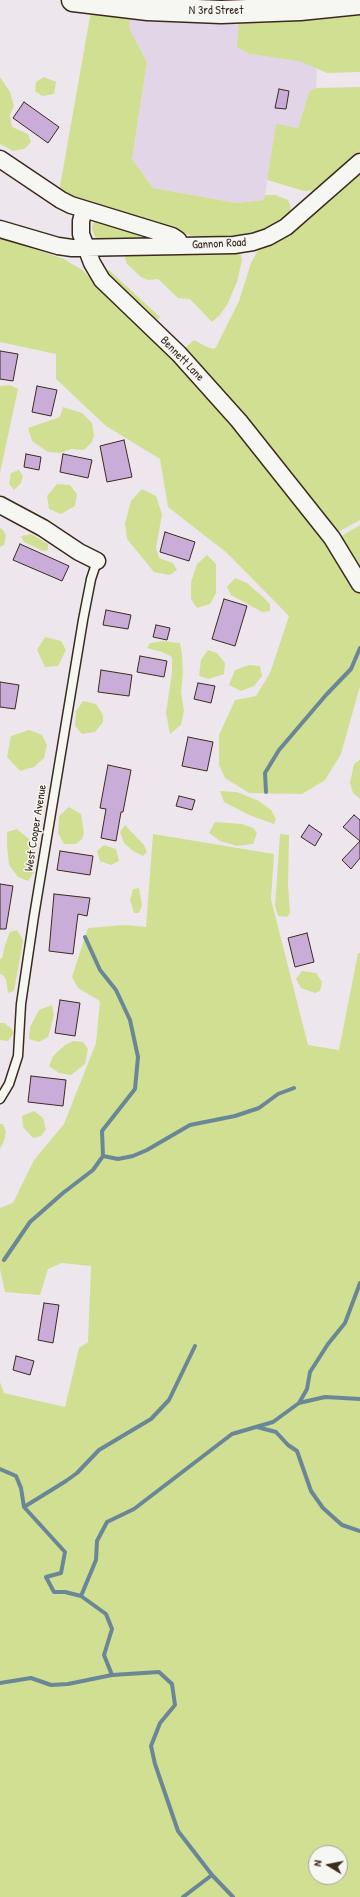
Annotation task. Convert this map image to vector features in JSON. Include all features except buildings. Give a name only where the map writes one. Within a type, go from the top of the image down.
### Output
[{"type":"main road","name":"N 3rd Street","points":[[73,0],[148,9],[221,12],[300,9],[360,3]]},
{"type":"street","points":[[0,159],[61,200],[84,210]]},
{"type":"street","name":"Gannon Road","points":[[84,210],[172,236],[178,240],[179,246],[234,245],[268,237],[286,227],[360,162]]},
{"type":"street","name":"Bennett Lane","points":[[84,210],[81,220],[81,234],[92,263],[102,280],[179,354],[244,426],[332,538],[360,584]]},
{"type":"street","points":[[0,229],[58,246],[86,248],[179,246]]},
{"type":"street","points":[[0,506],[43,528],[79,552],[97,561]]},
{"type":"lane","name":"West Cooper Avenue","points":[[0,1099],[9,1084],[18,1056],[21,1004],[34,916],[83,620],[91,579],[97,561]]},
{"type":"shaded area","points":[[130,16],[239,20],[249,54],[300,61],[317,69],[316,88],[309,93],[298,128],[276,125],[263,200],[237,203],[153,188],[132,159],[147,62],[129,28]]},
{"type":"green space","points":[[91,11],[130,16],[129,28],[147,62],[132,159],[153,188],[237,203],[263,200],[265,195],[275,195],[288,200],[291,208],[288,215],[266,230],[244,238],[209,239],[193,236],[83,203],[59,192]]},
{"type":"green space","points":[[360,12],[360,72],[327,73],[299,61],[249,54],[237,47],[239,20]]},
{"type":"green space","points":[[0,77],[10,92],[14,106],[10,115],[12,127],[28,134],[31,142],[24,149],[13,151],[0,144]]},
{"type":"green space","points":[[44,77],[56,82],[54,94],[42,96],[35,91],[36,82]]},
{"type":"green space","points":[[360,87],[360,151],[318,190],[304,191],[267,180],[276,124],[298,128],[309,92],[316,88]]},
{"type":"green space","points":[[360,172],[360,520],[338,532],[334,532],[182,351],[194,340],[207,347],[214,349],[216,347],[239,301],[251,263],[258,250],[290,233],[308,219]]},
{"type":"green space","points":[[94,221],[164,238],[97,241],[92,229]]},
{"type":"green space","points":[[0,237],[64,259],[82,270],[174,358],[237,426],[329,545],[360,594],[360,686],[341,754],[325,780],[302,794],[249,793],[225,778],[219,765],[219,735],[235,700],[256,696],[270,673],[289,616],[227,553],[168,507],[160,459],[106,426],[56,379],[56,354],[0,342]]},
{"type":"green space","points":[[237,252],[241,255],[242,260],[237,282],[228,303],[220,315],[212,322],[190,299],[178,298],[158,279],[148,280],[141,277],[127,264],[125,259],[126,253]]},
{"type":"green space","points":[[109,270],[160,317],[154,323],[107,276],[106,271]]},
{"type":"green space","points":[[10,385],[18,389],[0,473],[0,386]]},
{"type":"green space","points":[[63,407],[82,413],[92,423],[94,435],[92,442],[84,450],[71,449],[60,453],[48,452],[32,441],[28,428],[60,417]]},
{"type":"green space","points":[[19,470],[23,476],[21,483],[14,490],[9,484],[11,473]]},
{"type":"green space","points":[[57,484],[70,485],[77,494],[75,506],[61,514],[49,509],[47,496]]},
{"type":"green space","points":[[142,489],[156,496],[162,514],[156,548],[159,558],[173,563],[177,570],[170,575],[154,572],[127,539],[125,523],[131,501]]},
{"type":"green space","points":[[360,525],[360,574],[340,537]]},
{"type":"green space","points":[[0,528],[6,536],[4,545],[0,547]]},
{"type":"green space","points":[[31,534],[48,544],[48,550],[43,551],[24,542],[21,536]]},
{"type":"green space","points":[[207,555],[216,564],[216,593],[210,604],[197,608],[191,599],[191,582],[197,564]]},
{"type":"green space","points":[[235,578],[247,583],[263,597],[270,604],[270,611],[262,612],[231,595],[227,587]]},
{"type":"green space","points":[[45,637],[61,641],[66,650],[58,666],[45,667],[37,650]]},
{"type":"green space","points":[[163,641],[180,643],[182,654],[183,674],[181,692],[184,711],[181,725],[170,734],[166,713],[172,672],[172,657],[162,652],[147,648],[150,643]]},
{"type":"green space","points":[[208,650],[217,653],[225,663],[224,674],[209,679],[199,676],[201,660]]},
{"type":"green space","points":[[249,665],[260,666],[262,676],[254,686],[241,691],[229,685],[235,670]]},
{"type":"green space","points":[[83,701],[96,704],[103,715],[103,722],[95,732],[82,734],[75,726],[76,711]]},
{"type":"green space","points":[[29,730],[42,735],[47,745],[44,758],[34,767],[20,771],[7,757],[11,736]]},
{"type":"green space","points":[[360,760],[360,799],[353,793],[350,783],[354,764]]},
{"type":"green space","points":[[220,791],[237,792],[259,801],[271,810],[276,819],[274,824],[249,815],[224,802]]},
{"type":"green space","points":[[69,807],[81,814],[84,833],[82,839],[76,844],[64,844],[58,833],[59,816]]},
{"type":"green space","points":[[215,822],[242,824],[253,828],[257,833],[253,844],[237,846],[220,841],[209,833]]},
{"type":"green space","points":[[125,825],[144,845],[147,852],[143,856],[133,851],[124,843],[120,832]]},
{"type":"green space","points":[[17,829],[29,839],[34,851],[34,872],[28,881],[18,877],[9,865],[7,832]]},
{"type":"green space","points":[[153,834],[274,854],[271,899],[308,1045],[339,1050],[358,953],[360,953],[360,1897],[0,1897],[0,1382],[4,1393],[65,1407],[79,1348],[88,1342],[91,1266],[62,1263],[48,1269],[40,1295],[5,1292],[0,1269],[0,1208],[13,1203],[34,1160],[64,1124],[96,1043],[100,1001],[78,988],[72,977],[88,928],[125,925],[146,927]]},
{"type":"green space","points":[[280,834],[289,835],[288,884],[290,913],[287,917],[278,916],[275,906]]},
{"type":"green space","points":[[104,845],[116,849],[119,861],[111,865],[100,861],[97,851]]},
{"type":"green space","points":[[139,888],[142,905],[139,913],[134,913],[130,900],[133,889]]},
{"type":"green space","points":[[17,930],[23,940],[14,991],[8,993],[6,980],[3,975],[0,974],[0,959],[2,958],[10,932]]},
{"type":"green space","points":[[302,971],[316,973],[322,982],[320,991],[315,993],[301,988],[296,979]]},
{"type":"green space","points":[[52,1005],[54,1015],[48,1037],[39,1042],[29,1039],[30,1027],[39,1010]]},
{"type":"green space","points":[[0,1023],[4,1023],[11,1028],[14,1033],[8,1041],[0,1040]]},
{"type":"green space","points":[[73,1041],[83,1042],[88,1049],[85,1064],[71,1075],[59,1073],[49,1066],[53,1056],[65,1045]]},
{"type":"green space","points":[[34,1111],[43,1118],[46,1129],[41,1136],[33,1138],[23,1127],[22,1116]]},
{"type":"green space","points":[[0,1124],[3,1124],[6,1132],[0,1149]]},
{"type":"waterway","points":[[266,792],[265,773],[279,750],[326,695],[351,669],[360,648]]},
{"type":"waterway","points":[[4,1260],[30,1222],[63,1193],[93,1170],[103,1156],[102,1131],[135,1089],[138,1057],[130,1020],[116,990],[100,970],[85,937]]},
{"type":"waterway","points":[[103,1156],[118,1159],[133,1156],[147,1150],[190,1125],[235,1116],[259,1108],[278,1094],[294,1088]]},
{"type":"waterway","points":[[299,1403],[307,1389],[310,1372],[328,1344],[345,1323],[360,1283]]},
{"type":"waterway","points":[[24,1507],[77,1473],[99,1450],[151,1419],[169,1400],[195,1346]]},
{"type":"waterway","points":[[81,1596],[96,1560],[97,1541],[107,1522],[134,1509],[232,1434],[273,1422],[299,1403],[325,1397],[360,1399]]},
{"type":"waterway","points":[[257,1427],[276,1432],[288,1445],[297,1451],[311,1491],[323,1508],[342,1525],[360,1531]]},
{"type":"waterway","points":[[0,1469],[16,1476],[21,1488],[24,1507],[65,1552],[61,1573],[46,1577],[54,1592],[65,1592],[81,1596],[106,1614],[112,1629],[104,1655],[112,1675],[159,1672],[172,1684],[175,1705],[160,1723],[151,1746],[155,1764],[178,1831],[212,1875],[233,1897]]},
{"type":"waterway","points":[[0,1683],[31,1678],[51,1685],[68,1684],[112,1675]]},
{"type":"waterway","points":[[183,1897],[212,1875]]}]
